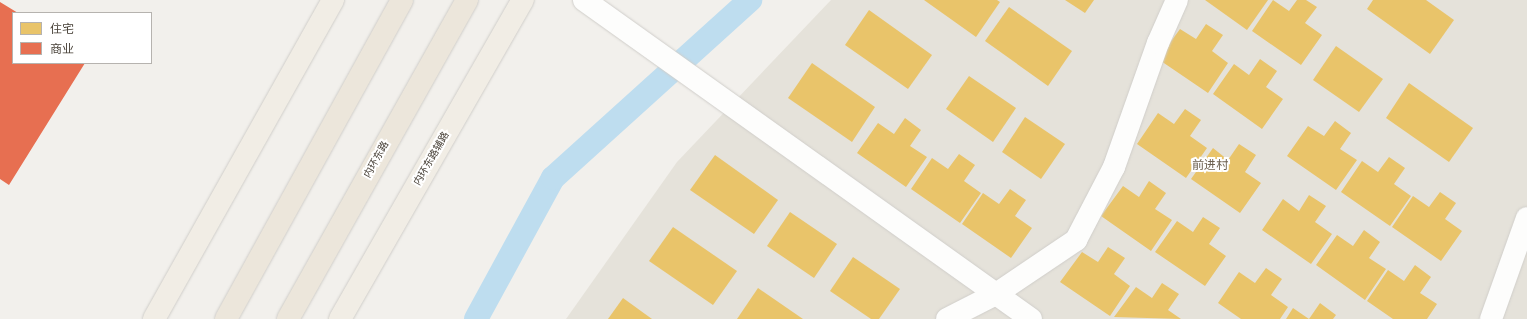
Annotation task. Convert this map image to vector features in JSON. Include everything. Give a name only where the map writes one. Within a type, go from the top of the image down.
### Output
[{"type":"highway","points":[[226,319],[278,229],[402,0]]},
{"type":"highway","name":"内环东路","points":[[288,319],[467,0]]},
{"type":"highway","points":[[214,319],[278,229]]},
{"type":"main road","points":[[154,319],[333,0]]},
{"type":"main road","name":"内环东路辅路","points":[[340,319],[523,0]]},
{"type":"street","points":[[584,0],[1031,319]]},
{"type":"street","points":[[947,319],[996,294],[1076,240],[1114,167],[1158,43],[1177,0]]},
{"type":"street","points":[[1491,319],[1527,218]]},
{"type":"shaded area","points":[[831,0],[1527,0],[1527,319],[566,319],[677,162]]},
{"type":"building: 住宅","points":[[924,0],[997,0],[1000,2],[976,37]]},
{"type":"building: 住宅","points":[[1065,0],[1094,0],[1085,13]]},
{"type":"building: 住宅","points":[[1205,0],[1268,0],[1247,30]]},
{"type":"building: 住宅","points":[[1273,0],[1289,11],[1297,0],[1306,0],[1317,7],[1305,23],[1322,35],[1301,65],[1252,31]]},
{"type":"building: 住宅","points":[[1373,0],[1426,0],[1454,20],[1430,54],[1367,9]]},
{"type":"building: 住宅","points":[[1009,7],[1072,51],[1048,86],[985,41]]},
{"type":"building: 住宅","points":[[869,10],[932,55],[908,89],[845,45]]},
{"type":"building: 住宅","points":[[1206,24],[1223,35],[1212,51],[1228,63],[1208,93],[1158,59],[1180,29],[1196,39]]},
{"type":"building: 住宅","points":[[1336,46],[1383,79],[1359,112],[1313,80]]},
{"type":"building: 住宅","points":[[1260,59],[1277,71],[1266,87],[1283,99],[1262,129],[1213,94],[1234,64],[1249,75]]},
{"type":"building: 住宅","points":[[812,63],[875,107],[852,142],[788,98]]},
{"type":"building: 住宅","points":[[969,76],[1016,108],[993,142],[946,109]]},
{"type":"building: 住宅","points":[[1409,83],[1473,128],[1449,162],[1386,118]]},
{"type":"building: 住宅","points":[[1185,109],[1201,120],[1190,136],[1207,148],[1186,178],[1137,144],[1158,113],[1174,124]]},
{"type":"building: 住宅","points":[[1025,117],[1065,144],[1041,179],[1002,152]]},
{"type":"building: 住宅","points":[[905,118],[921,130],[910,146],[927,157],[906,187],[857,153],[878,123],[894,134]]},
{"type":"building: 住宅","points":[[1335,121],[1351,133],[1340,149],[1357,160],[1336,190],[1287,156],[1308,126],[1324,136]]},
{"type":"building: 住宅","points":[[1239,144],[1256,155],[1245,172],[1261,183],[1240,213],[1191,179],[1213,148],[1228,160]]},
{"type":"building: 住宅","points":[[959,154],[975,165],[964,181],[981,193],[960,223],[911,189],[932,158],[948,169]]},
{"type":"building: 住宅","points":[[715,155],[778,200],[754,234],[690,190]]},
{"type":"building: 住宅","points":[[1389,157],[1405,168],[1394,184],[1411,196],[1390,226],[1341,192],[1362,161],[1378,172]]},
{"type":"building: 住宅","points":[[1149,181],[1166,193],[1155,209],[1172,220],[1151,251],[1101,216],[1123,186],[1139,197]]},
{"type":"building: 住宅","points":[[1010,189],[1026,200],[1015,216],[1032,228],[1011,258],[962,224],[983,193],[999,204]]},
{"type":"building: 住宅","points":[[1440,192],[1456,203],[1445,219],[1462,231],[1441,261],[1392,227],[1413,196],[1429,207]]},
{"type":"building: 住宅","points":[[1309,195],[1326,206],[1315,222],[1332,234],[1311,264],[1262,230],[1283,199],[1299,211]]},
{"type":"building: 住宅","points":[[790,212],[837,244],[814,278],[767,246]]},
{"type":"building: 住宅","points":[[1203,217],[1220,228],[1209,244],[1226,256],[1205,286],[1155,252],[1177,221],[1193,232]]},
{"type":"building: 住宅","points":[[673,227],[737,271],[713,305],[649,261]]},
{"type":"building: 住宅","points":[[1364,230],[1380,242],[1369,258],[1386,269],[1365,300],[1316,265],[1337,235],[1353,246]]},
{"type":"building: 住宅","points":[[1108,247],[1125,258],[1114,274],[1130,286],[1110,316],[1060,282],[1082,252],[1098,262]]},
{"type":"building: 住宅","points":[[853,257],[900,289],[879,319],[871,319],[830,291]]},
{"type":"building: 住宅","points":[[1415,265],[1431,277],[1420,293],[1437,304],[1427,319],[1393,319],[1367,301],[1388,270],[1404,281]]},
{"type":"building: 住宅","points":[[1266,268],[1282,279],[1271,295],[1288,307],[1280,319],[1241,319],[1218,303],[1239,272],[1255,283]]},
{"type":"building: 住宅","points":[[1162,283],[1179,294],[1168,310],[1181,319],[1114,317],[1136,287],[1152,298]]},
{"type":"building: 住宅","points":[[758,288],[803,319],[737,319]]},
{"type":"building: 住宅","points":[[623,298],[652,319],[608,319]]},
{"type":"building: 住宅","points":[[1320,303],[1336,315],[1333,319],[1309,319]]},
{"type":"building: 住宅","points":[[1293,308],[1309,319],[1286,319]]},
{"type":"building: 商业","points":[[0,2],[16,12],[12,12],[12,64],[84,64],[9,185],[0,179]]},
{"type":"waterway","points":[[476,319],[553,178],[750,0]]},
{"type":"district","name":"前进村","points":[[1210,166]]}]
